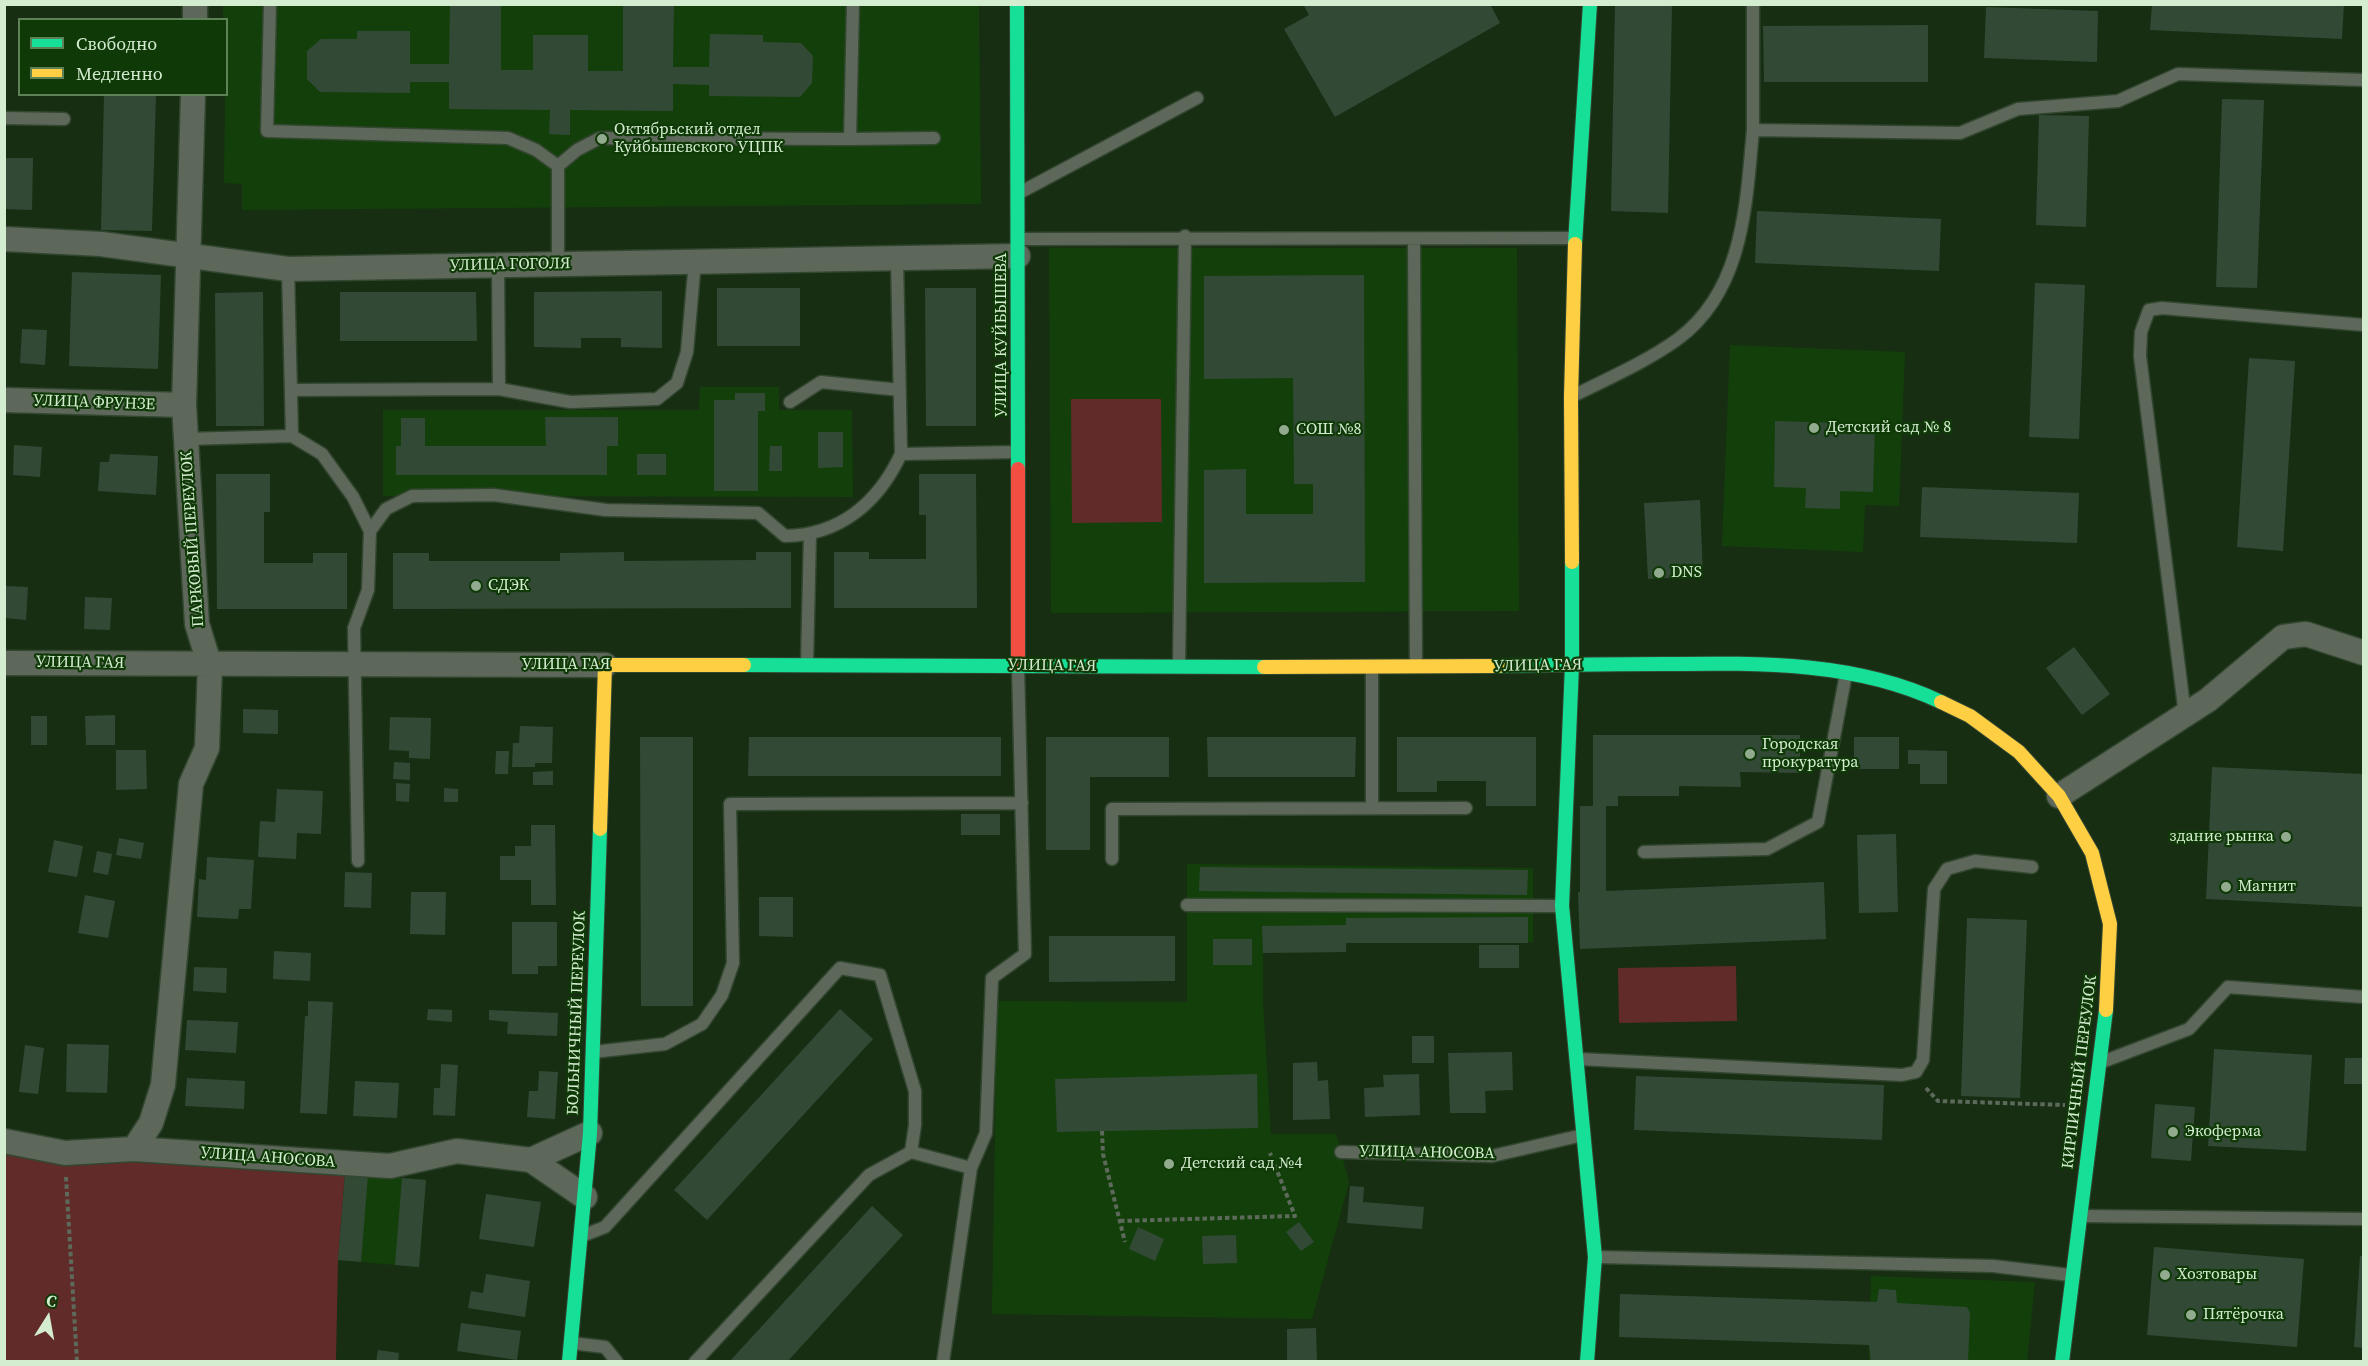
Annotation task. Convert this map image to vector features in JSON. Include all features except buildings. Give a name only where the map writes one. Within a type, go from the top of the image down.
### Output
[{"type":"street","name":"УЛИЦА КУЙБЫШЕВА","points":[[1017,4],[1019,452],[1017,665]]},
{"type":"street","points":[[1587,1362],[1595,1257],[1562,906],[1572,666],[1570,397],[1575,238],[1590,4]]},
{"type":"street","name":"ПАРКОВЫЙ ПЕРЕУЛОК","points":[[134,1149],[151,1123],[163,1085],[191,784],[207,748],[210,666],[196,624],[184,405],[193,96]]},
{"type":"street","name":"УЛИЦА ГОГОЛЯ","points":[[4,239],[101,244],[288,269],[897,258],[1018,247]]},
{"type":"street","name":"УЛИЦА ФРУНЗЕ","points":[[4,400],[184,405]]},
{"type":"street","points":[[2059,796],[2208,700],[2283,638],[2306,634],[2364,653]]},
{"type":"street","name":"УЛИЦА ГАЯ","points":[[4,663],[210,666],[1372,667],[1737,663],[1846,671],[1907,686],[1970,716],[2019,752],[2059,796]]},
{"type":"street","name":"БОЛЬНИЧНЫЙ ПЕРЕУЛОК","points":[[569,1362],[590,1133],[604,665]]},
{"type":"street","name":"КИРПИЧНЫЙ ПЕРЕУЛОК","points":[[2059,796],[2092,853],[2110,924],[2109,990],[2071,1275],[2062,1362]]},
{"type":"street","points":[[531,1160],[590,1133]]},
{"type":"street","name":"УЛИЦА АНОСОВА","points":[[4,1141],[65,1153],[134,1149],[390,1166],[457,1151],[531,1160],[585,1197]]},
{"type":"lane","points":[[270,4],[267,131],[508,138],[536,150],[558,166]]},
{"type":"lane","points":[[850,139],[853,4]]},
{"type":"lane","points":[[1570,397],[1656,354],[1681,337],[1719,295],[1736,255],[1747,194],[1753,130],[1754,4]]},
{"type":"lane","points":[[1753,130],[1960,133],[2018,109],[2118,101],[2178,74],[2364,80]]},
{"type":"lane","points":[[1018,194],[1197,98]]},
{"type":"lane","points":[[4,118],[64,119]]},
{"type":"lane","points":[[558,264],[558,166],[577,150],[600,138],[934,138]]},
{"type":"lane","points":[[1018,247],[1185,237],[1575,238]]},
{"type":"lane","points":[[1179,666],[1185,237]]},
{"type":"lane","points":[[1414,239],[1416,667]]},
{"type":"lane","points":[[370,531],[386,509],[412,496],[494,495],[606,510],[758,513],[785,536],[810,536],[857,514],[889,479],[901,454],[897,258]]},
{"type":"lane","points":[[291,390],[499,389],[570,402],[657,399],[676,383],[687,352],[695,261]]},
{"type":"lane","points":[[498,265],[499,389]]},
{"type":"lane","points":[[288,269],[292,436]]},
{"type":"lane","points":[[2185,715],[2140,356],[2141,332],[2149,310],[2162,308],[2364,325]]},
{"type":"lane","points":[[790,402],[821,382],[900,390]]},
{"type":"lane","points":[[186,439],[292,436],[322,454],[353,497],[370,531],[368,590],[354,628],[358,861]]},
{"type":"lane","points":[[901,454],[1019,452]]},
{"type":"lane","points":[[807,666],[810,536]]},
{"type":"lane","points":[[943,1362],[970,1168],[986,1133],[992,978],[1025,954],[1017,665]]},
{"type":"lane","points":[[1372,667],[1372,808]]},
{"type":"lane","points":[[1644,852],[1767,849],[1818,822],[1846,671]]},
{"type":"lane","points":[[593,1052],[665,1044],[702,1024],[722,995],[733,963],[730,804],[1022,803]]},
{"type":"lane","points":[[1112,859],[1112,809],[1466,808]]},
{"type":"lane","points":[[1577,1059],[1902,1075],[1916,1072],[1923,1060],[1934,889],[1947,869],[1975,861],[2032,867]]},
{"type":"lane","points":[[1187,905],[1562,906]]},
{"type":"lane","points":[[581,1236],[605,1227],[840,968],[880,975],[915,1091],[915,1125],[911,1152]]},
{"type":"lane","points":[[2098,1064],[2189,1029],[2228,987],[2364,997]]},
{"type":"lane","name":"УЛИЦА АНОСОВА","points":[[1341,1152],[1492,1156],[1584,1134]]},
{"type":"lane","points":[[695,1362],[869,1175],[911,1152],[970,1168]]},
{"type":"lane","points":[[2079,1216],[2364,1219]]},
{"type":"lane","points":[[1595,1257],[1993,1266],[2071,1275]]},
{"type":"lane","points":[[571,1343],[605,1347],[617,1362]]},
{"type":"path","points":[[1916,1072],[1930,1096],[1938,1101],[2068,1105]]},
{"type":"path","points":[[1102,1131],[1103,1154],[1125,1242]]},
{"type":"path","points":[[65,1153],[77,1362]]},
{"type":"path","points":[[1120,1221],[1295,1216],[1270,1153]]},
{"type":"shaded area","name":"Октябрьский отдел Куйбышевского УЦПК","points":[[223,5],[979,5],[981,204],[242,210],[242,184],[224,183],[225,96],[228,96],[228,18],[223,18]]},
{"type":"shaded area","name":"СОШ №8","points":[[1049,248],[1517,248],[1519,611],[1051,613]]},
{"type":"shaded area","name":"Детский сад № 8","points":[[1730,345],[1905,352],[1899,506],[1865,505],[1863,552],[1722,546]]},
{"type":"shaded area","points":[[700,387],[779,387],[779,410],[852,410],[853,497],[383,496],[383,410],[699,410]]},
{"type":"shaded area","points":[[1071,399],[1161,399],[1162,522],[1072,523]]},
{"type":"shaded area","name":"Детский сад №4","points":[[1187,864],[1533,868],[1533,942],[1346,943],[1346,952],[1263,953],[1263,1002],[1271,1134],[1336,1134],[1349,1182],[1312,1319],[992,1314],[997,1001],[1187,1002]]},
{"type":"shaded area","points":[[1736,966],[1737,1021],[1619,1023],[1618,968]]},
{"type":"shaded area","points":[[4,1155],[345,1173],[338,1260],[336,1361],[5,1361]]},
{"type":"shaded area","points":[[345,1173],[426,1180],[419,1267],[338,1260]]},
{"type":"shaded area","points":[[1871,1276],[2035,1282],[2027,1361],[1869,1362]]},
{"type":"traffic: fast","points":[[1017,4],[1018,469]]},
{"type":"traffic: fast","points":[[1575,244],[1590,4]]},
{"type":"traffic: fast","points":[[1572,562],[1572,665],[1562,906],[1595,1257],[1587,1362]]},
{"type":"traffic: fast","points":[[1499,666],[1734,664],[1805,667],[1874,679],[1941,702]]},
{"type":"traffic: fast","points":[[744,665],[1264,667]]},
{"type":"traffic: fast","points":[[569,1362],[590,1133],[600,829]]},
{"type":"traffic: fast","points":[[2062,1362],[2106,1010]]},
{"type":"traffic: slow","points":[[1572,562],[1571,397],[1575,244]]},
{"type":"traffic: slow","points":[[600,829],[605,665],[744,665]]},
{"type":"traffic: slow","points":[[1264,667],[1499,666]]},
{"type":"traffic: slow","points":[[1941,702],[1970,716],[2019,752],[2059,796],[2092,853],[2110,924],[2106,1010]]},
{"type":"traffic: jam","points":[[1018,469],[1018,665]]},
{"type":"place","name":"Октябрьский отдел Куйбышевского УЦПК","points":[[602,139]]},
{"type":"place","name":"Детский сад № 8","points":[[1814,428]]},
{"type":"place","name":"СОШ №8","points":[[1284,430]]},
{"type":"place","name":"DNS","points":[[1659,573]]},
{"type":"place","name":"СДЭК","points":[[476,586]]},
{"type":"place","name":"Городская прокуратура","points":[[1750,754]]},
{"type":"place","name":"здание рынка","points":[[2286,837]]},
{"type":"place","name":"Магнит","points":[[2226,887]]},
{"type":"place","name":"Экоферма","points":[[2173,1132]]},
{"type":"place","name":"Детский сад №4","points":[[1169,1164]]},
{"type":"place","name":"Хозтовары","points":[[2165,1275]]},
{"type":"place","name":"Пятёрочка","points":[[2191,1315]]}]
